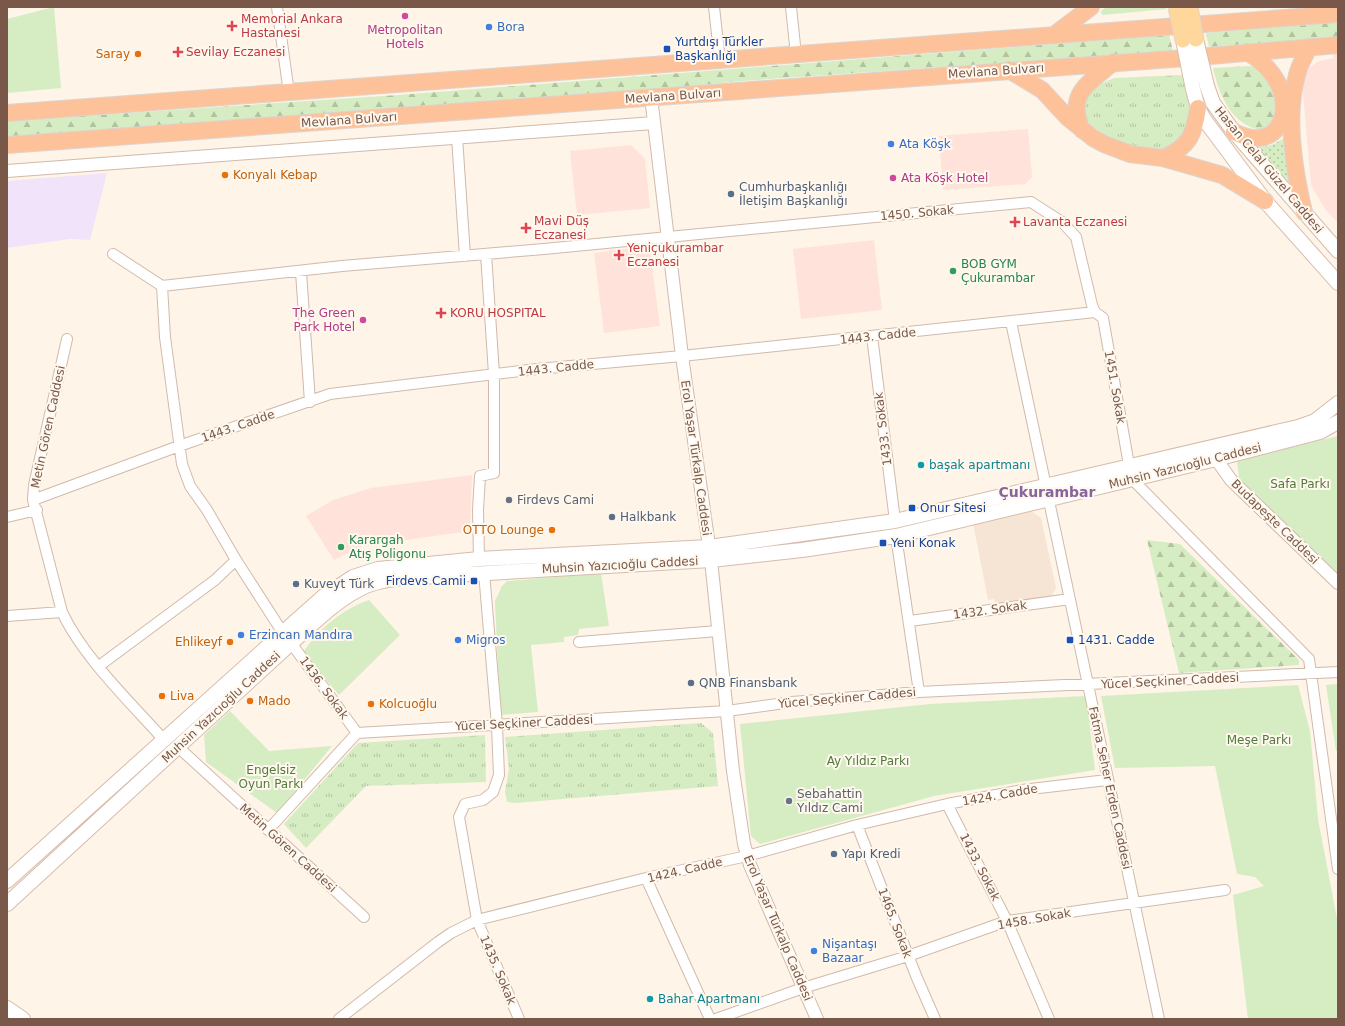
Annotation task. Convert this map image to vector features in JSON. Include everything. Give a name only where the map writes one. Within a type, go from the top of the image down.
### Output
[{"type":"highway","points":[[1054,36],[1091,7]]},
{"type":"highway","points":[[7,113],[1338,14]]},
{"type":"highway","name":"Mevlana Bulvarı","points":[[7,145],[1114,62],[1186,58],[1338,45]]},
{"type":"highway","points":[[1304,212],[1296,172],[1292,122],[1295,81],[1309,47]]},
{"type":"highway","points":[[1234,132],[1250,138],[1267,137],[1279,127],[1283,114],[1282,96],[1278,83],[1264,63],[1247,52]]},
{"type":"highway","points":[[1082,130],[1075,108],[1078,96],[1091,82],[1114,62]]},
{"type":"highway","points":[[1010,70],[1042,90],[1067,117],[1082,130],[1113,148],[1138,156],[1163,158],[1222,175],[1265,201]]},
{"type":"highway","points":[[1163,158],[1180,150],[1190,139],[1194,130],[1198,108]]},
{"type":"main road","points":[[1176,7],[1189,39]]},
{"type":"main road","points":[[1189,39],[1190,7]]},
{"type":"main road","name":"Hasan Celal Güzel Caddesi","points":[[1189,39],[1213,102],[1234,132],[1338,251]]},
{"type":"main road","name":"Hasan Celal Güzel Caddesi","points":[[1189,39],[1193,90],[1198,108],[1204,119],[1265,201],[1338,283]]},
{"type":"main road","name":"Muhsin Yazıcıoğlu Caddesi","points":[[7,881],[164,740],[287,638],[359,589],[380,582],[402,578],[710,554],[895,521],[1129,465],[1298,427],[1315,421],[1338,403]]},
{"type":"main road","name":"Muhsin Yazıcıoğlu Caddesi","points":[[7,904],[178,747],[287,638],[324,596],[353,577],[393,566],[478,559],[710,554],[802,550],[896,536],[1216,459],[1320,432],[1338,422]]},
{"type":"main road","points":[[1320,432],[1338,427]]},
{"type":"main road","points":[[7,1008],[23,1019]]},
{"type":"street","points":[[276,7],[288,93]]},
{"type":"street","points":[[714,7],[720,61]]},
{"type":"street","points":[[791,7],[796,55]]},
{"type":"street","name":"Erol Yaşar Türkalp Caddesi","points":[[651,97],[682,356],[710,554],[734,778],[747,856],[817,1019]]},
{"type":"street","name":"Mevlana Bulvarı","points":[[7,170],[654,122]]},
{"type":"street","points":[[457,137],[465,256]]},
{"type":"street","name":"1450. Sokak","points":[[162,286],[330,268],[1031,202],[1062,222],[1076,237],[1095,312]]},
{"type":"street","points":[[113,254],[162,286]]},
{"type":"street","points":[[478,559],[480,476],[494,473],[494,374],[486,254]]},
{"type":"street","points":[[301,272],[310,402]]},
{"type":"street","name":"1436. Sokak","points":[[162,286],[165,337],[182,464],[190,486],[207,510],[236,560],[287,638],[357,733]]},
{"type":"street","name":"1443. Cadde","points":[[33,500],[180,446],[330,394],[494,374],[682,356],[1095,312]]},
{"type":"street","name":"1451. Sokak","points":[[1095,312],[1103,318],[1129,465]]},
{"type":"street","name":"Fatma Seher Erden Caddesi","points":[[1011,322],[1107,780],[1159,1019]]},
{"type":"street","name":"1433. Sokak","points":[[872,336],[895,521]]},
{"type":"street","name":"Metin Gören Caddesi","points":[[67,339],[34,486],[33,500],[62,612],[69,627],[99,666],[164,740]]},
{"type":"street","name":"Budapeşte Caddesi","points":[[1216,459],[1231,480],[1338,583]]},
{"type":"street","points":[[1132,479],[1309,659],[1335,835],[1338,869]]},
{"type":"street","points":[[7,516],[36,510]]},
{"type":"street","points":[[896,536],[910,622],[919,692]]},
{"type":"street","points":[[99,666],[215,580],[236,560]]},
{"type":"street","points":[[484,572],[497,726]]},
{"type":"street","name":"1432. Sokak","points":[[910,622],[1070,599]]},
{"type":"street","points":[[7,616],[62,612]]},
{"type":"street","points":[[579,642],[718,631]]},
{"type":"street","name":"Yücel Seçkiner Caddesi","points":[[357,733],[497,726],[727,711],[792,702],[919,692],[1338,672]]},
{"type":"street","name":"1435. Sokak","points":[[497,726],[498,775],[493,792],[483,800],[465,804],[459,817],[477,920],[519,1019]]},
{"type":"street","points":[[268,830],[357,733]]},
{"type":"street","name":"Metin Gören Caddesi","points":[[178,747],[364,917]]},
{"type":"street","name":"1424. Cadde","points":[[339,1019],[445,937],[477,920],[646,878],[747,856],[857,826],[947,804],[1022,790],[1107,780]]},
{"type":"street","name":"1433. Sokak","points":[[947,804],[1007,921],[1049,1019]]},
{"type":"street","name":"1465. Sokak","points":[[857,826],[908,956],[935,1019]]},
{"type":"street","points":[[646,878],[710,1019]]},
{"type":"street","name":"1458. Sokak","points":[[716,1019],[803,988],[908,956],[1007,921],[1226,890]]},
{"type":"shaded area","points":[[1330,7],[1338,7],[1338,223],[1325,209],[1311,185],[1302,82],[1310,67],[1319,61],[1333,58]]},
{"type":"shaded area","points":[[1028,129],[1032,177],[1025,184],[943,190],[939,136]]},
{"type":"shaded area","points":[[631,145],[645,159],[650,208],[577,215],[570,151]]},
{"type":"shaded area","points":[[107,173],[90,240],[70,239],[7,248],[7,181]]},
{"type":"shaded area","points":[[874,240],[882,310],[801,319],[793,249]]},
{"type":"shaded area","points":[[649,246],[660,326],[604,333],[594,253]]},
{"type":"shaded area","points":[[472,475],[470,531],[363,546],[334,560],[306,516],[333,500],[371,488]]},
{"type":"shaded area","points":[[1031,511],[1041,518],[1056,588],[1051,597],[996,607],[994,599],[988,600],[973,523]]},
{"type":"green space","points":[[54,7],[61,88],[7,93],[7,19]]},
{"type":"green space","points":[[1106,7],[1165,7],[1166,9],[1103,15],[1100,12]]},
{"type":"green space","points":[[1338,22],[1338,37],[1209,47],[1206,33]]},
{"type":"green space","points":[[1169,35],[1173,51],[742,81],[619,93],[7,137],[7,121],[398,95]]},
{"type":"green space","points":[[1252,66],[1261,73],[1273,87],[1276,95],[1276,111],[1268,131],[1256,129],[1246,125],[1230,110],[1224,101],[1213,68]]},
{"type":"green space","points":[[1182,75],[1191,106],[1185,140],[1168,148],[1153,150],[1130,146],[1096,129],[1083,114],[1081,102],[1096,87],[1115,78]]},
{"type":"green space","points":[[1286,136],[1294,191],[1257,147],[1273,144]]},
{"type":"green space","name":"Safa Parkı","points":[[1338,436],[1338,574],[1239,478],[1237,460]]},
{"type":"green space","points":[[1147,540],[1180,544],[1299,660],[1299,665],[1179,673]]},
{"type":"green space","points":[[601,573],[609,626],[579,629],[578,635],[564,637],[564,642],[531,645],[538,712],[500,715],[495,601],[502,586],[507,581]]},
{"type":"green space","points":[[369,600],[400,635],[339,695],[303,653],[323,628],[350,608]]},
{"type":"green space","points":[[1338,684],[1338,751],[1336,751],[1326,685]]},
{"type":"green space","name":"Meşe Parkı","points":[[1298,685],[1310,731],[1318,819],[1338,924],[1338,1019],[1248,1019],[1233,895],[1264,886],[1255,877],[1237,874],[1215,766],[1115,768],[1101,696]]},
{"type":"green space","name":"Ay Yıldız Parkı","points":[[1086,696],[1095,770],[934,796],[760,844],[751,836],[740,724],[930,704]]},
{"type":"green space","name":"Engelsiz Oyun Parkı","points":[[230,711],[269,751],[332,746],[277,813],[206,762],[204,735]]},
{"type":"green space","points":[[701,723],[713,733],[718,786],[516,803],[507,802],[505,792],[509,769],[505,737]]},
{"type":"green space","points":[[485,735],[486,782],[366,786],[306,848],[284,824],[358,743]]},
{"type":"place","name":"Metropolitan Hotels","points":[[405,16]]},
{"type":"place","name":"Memorial Ankara Hastanesi","points":[[232,26]]},
{"type":"place","name":"Bora","points":[[489,27]]},
{"type":"place","name":"Yurtdışı Türkler Başkanlığı","points":[[667,49]]},
{"type":"place","name":"Sevilay Eczanesi","points":[[178,52]]},
{"type":"place","name":"Saray","points":[[138,54]]},
{"type":"place","name":"Ata Köşk","points":[[891,144]]},
{"type":"place","name":"Konyalı Kebap","points":[[225,175]]},
{"type":"place","name":"Ata Köşk Hotel","points":[[893,178]]},
{"type":"place","name":"Cumhurbaşkanlığı İletişim Başkanlığı","points":[[731,194]]},
{"type":"place","name":"Lavanta Eczanesi","points":[[1015,222]]},
{"type":"place","name":"Mavi Düş Eczanesi","points":[[526,228]]},
{"type":"place","name":"Yeniçukurambar Eczanesi","points":[[619,255]]},
{"type":"place","name":"BOB GYM Çukurambar","points":[[953,271]]},
{"type":"place","name":"KORU HOSPITAL","points":[[441,313]]},
{"type":"place","name":"The Green Park Hotel","points":[[363,320]]},
{"type":"place","name":"başak apartmanı","points":[[921,465]]},
{"type":"place","name":"Firdevs Cami","points":[[509,500]]},
{"type":"place","name":"Onur Sitesi","points":[[912,508]]},
{"type":"place","name":"Halkbank","points":[[612,517]]},
{"type":"place","name":"OTTO Lounge","points":[[552,530]]},
{"type":"place","name":"Yeni Konak","points":[[883,543]]},
{"type":"place","name":"Karargah Atış Poligonu","points":[[341,547]]},
{"type":"place","name":"Firdevs Camii","points":[[474,581]]},
{"type":"place","name":"Kuveyt Türk","points":[[296,584]]},
{"type":"place","name":"Erzincan Mandıra","points":[[241,635]]},
{"type":"place","name":"Migros","points":[[458,640]]},
{"type":"place","name":"1431. Cadde","points":[[1070,640]]},
{"type":"place","name":"Ehlikeyf","points":[[230,642]]},
{"type":"place","name":"QNB Finansbank","points":[[691,683]]},
{"type":"place","name":"Liva","points":[[162,696]]},
{"type":"place","name":"Mado","points":[[250,701]]},
{"type":"place","name":"Kolcuoğlu","points":[[371,704]]},
{"type":"place","name":"Sebahattin Yıldız Cami","points":[[789,801]]},
{"type":"place","name":"Yapı Kredi","points":[[834,854]]},
{"type":"place","name":"Nişantaşı Bazaar","points":[[814,951]]},
{"type":"place","name":"Bahar Apartmanı","points":[[650,999]]},
{"type":"district","name":"Çukurambar","points":[[1047,492]]}]
